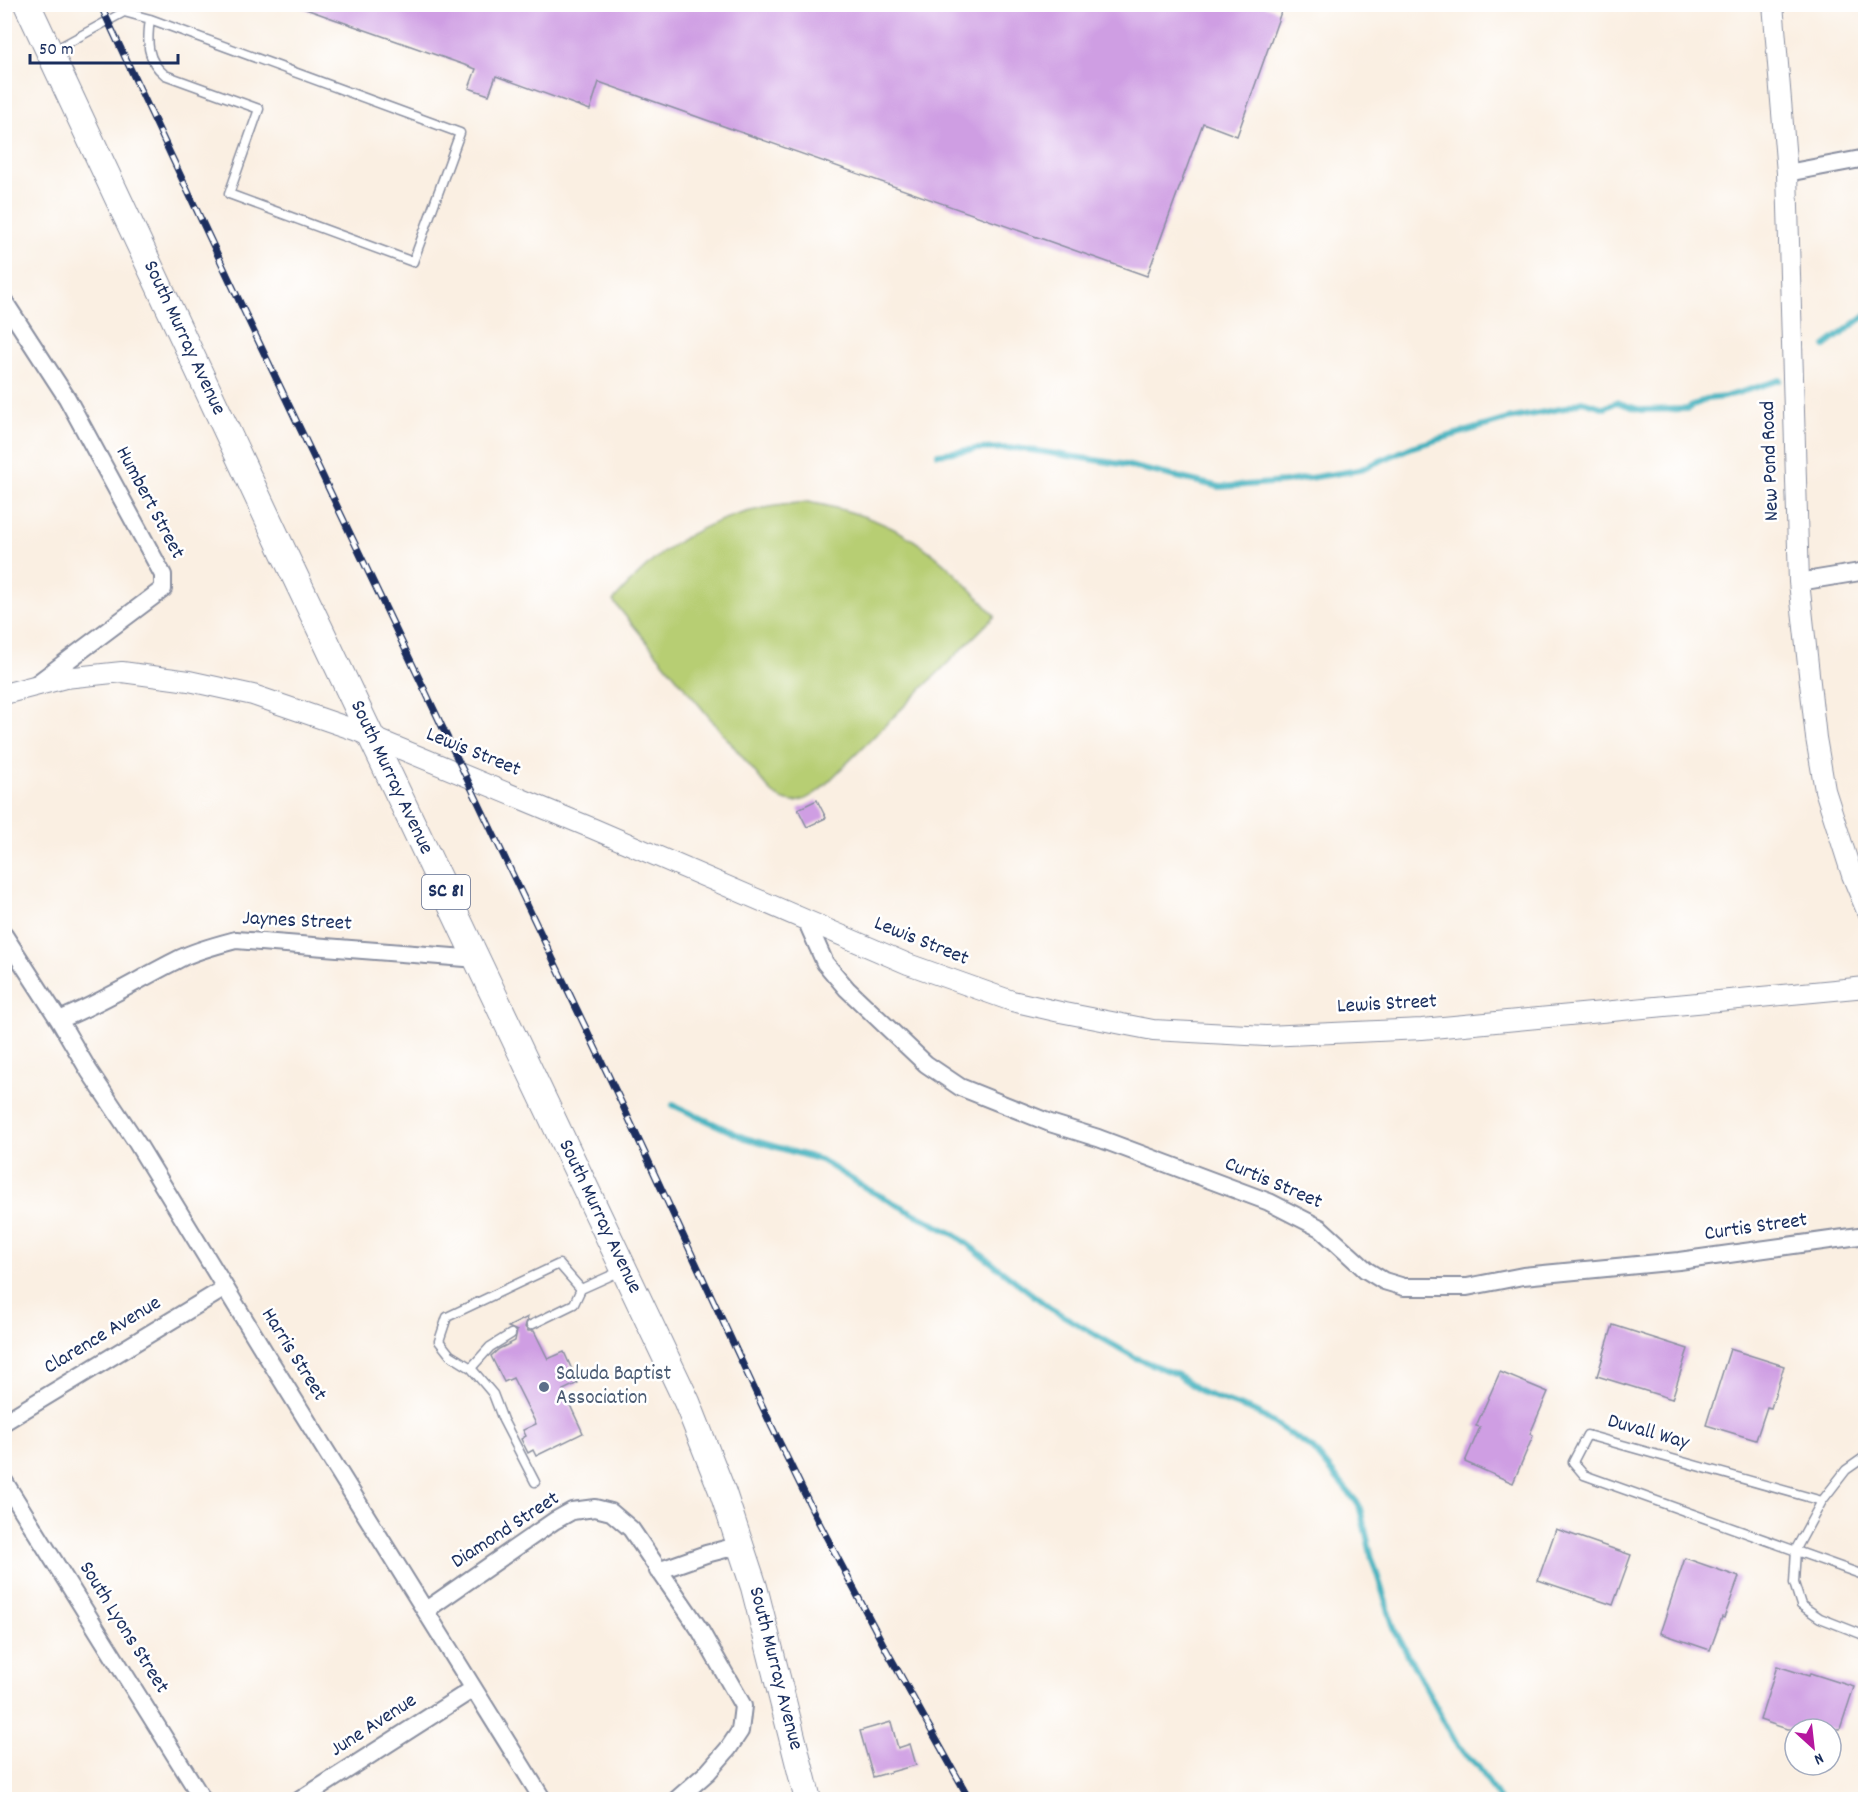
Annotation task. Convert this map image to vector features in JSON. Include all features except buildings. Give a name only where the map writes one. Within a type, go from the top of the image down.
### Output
[{"type":"main road","name":"South Murray Avenue","points":[[27,4],[687,1401],[741,1545],[775,1663],[808,1800]]},
{"type":"street","name":"New Pond Road","points":[[1773,4],[1787,173],[1799,582],[1816,738],[1825,790],[1852,875],[1866,909]]},
{"type":"street","points":[[1787,173],[1866,158]]},
{"type":"street","name":"Humbert Street","points":[[4,302],[67,398],[163,575],[163,590],[34,685]]},
{"type":"street","points":[[1799,582],[1866,571]]},
{"type":"street","name":"Lewis Street","points":[[4,694],[65,678],[122,672],[189,681],[253,695],[372,737],[594,829],[908,964],[1012,1001],[1153,1030],[1266,1036],[1422,1029],[1866,987]]},
{"type":"street","name":"Curtis Street","points":[[806,920],[825,963],[847,989],[926,1064],[960,1087],[1050,1123],[1098,1138],[1269,1202],[1320,1228],[1366,1270],[1384,1281],[1404,1287],[1467,1287],[1523,1276],[1679,1261],[1866,1235]]},
{"type":"street","name":"Harris Street","points":[[4,935],[137,1143],[543,1800]]},
{"type":"street","name":"Jaynes Street","points":[[60,1020],[90,1008],[180,958],[236,940],[478,959]]},
{"type":"street","name":"Clarence Avenue","points":[[4,1422],[225,1288]]},
{"type":"street","name":"South Lyons Street","points":[[4,1481],[204,1800]]},
{"type":"street","name":"Diamond Street","points":[[426,1610],[554,1521],[572,1512],[595,1508],[610,1512],[631,1529],[700,1630],[743,1706],[740,1731],[728,1749],[708,1772],[676,1800]]},
{"type":"street","points":[[658,1571],[706,1554],[741,1545]]},
{"type":"street","name":"June Avenue","points":[[300,1800],[473,1689]]},
{"type":"lane","points":[[50,53],[126,8],[150,19],[460,133],[412,262],[230,194],[260,109],[165,75],[156,68],[147,42],[150,19]]},
{"type":"lane","points":[[536,1482],[503,1420],[493,1394],[471,1368],[450,1355],[439,1341],[447,1317],[559,1264],[581,1289]]},
{"type":"lane","points":[[531,1325],[574,1304],[581,1289],[624,1269]]},
{"type":"lane","points":[[471,1368],[490,1347],[512,1334]]},
{"type":"lane","name":"Duvall Way","points":[[1822,1501],[1587,1435],[1574,1462],[1584,1475],[1866,1576]]},
{"type":"lane","points":[[1866,1456],[1846,1470],[1822,1501],[1796,1550],[1794,1583],[1801,1605],[1820,1618],[1866,1636]]},
{"type":"green space","points":[[808,502],[867,517],[913,540],[954,572],[995,616],[820,790],[808,798],[791,802],[773,794],[613,601],[663,553],[701,529],[742,513],[785,504]]},
{"type":"waterway","points":[[1825,346],[1866,315]]},
{"type":"waterway","points":[[938,454],[976,449],[1017,448],[1121,464],[1220,487],[1284,482],[1359,470],[1412,447],[1508,419],[1565,408],[1582,401],[1605,408],[1616,402],[1641,410],[1687,409],[1706,399],[1725,397],[1780,380]]},
{"type":"waterway","points":[[673,1105],[745,1138],[821,1160],[869,1190],[957,1236],[1050,1308],[1136,1358],[1178,1375],[1203,1393],[1258,1413],[1312,1448],[1359,1505],[1372,1558],[1395,1631],[1458,1747],[1479,1767],[1499,1800]]},
{"type":"railway","points":[[100,4],[622,1104],[772,1427],[816,1517],[883,1644],[970,1800]]},
{"type":"place","name":"Saluda Baptist Association","points":[[544,1387]]}]
